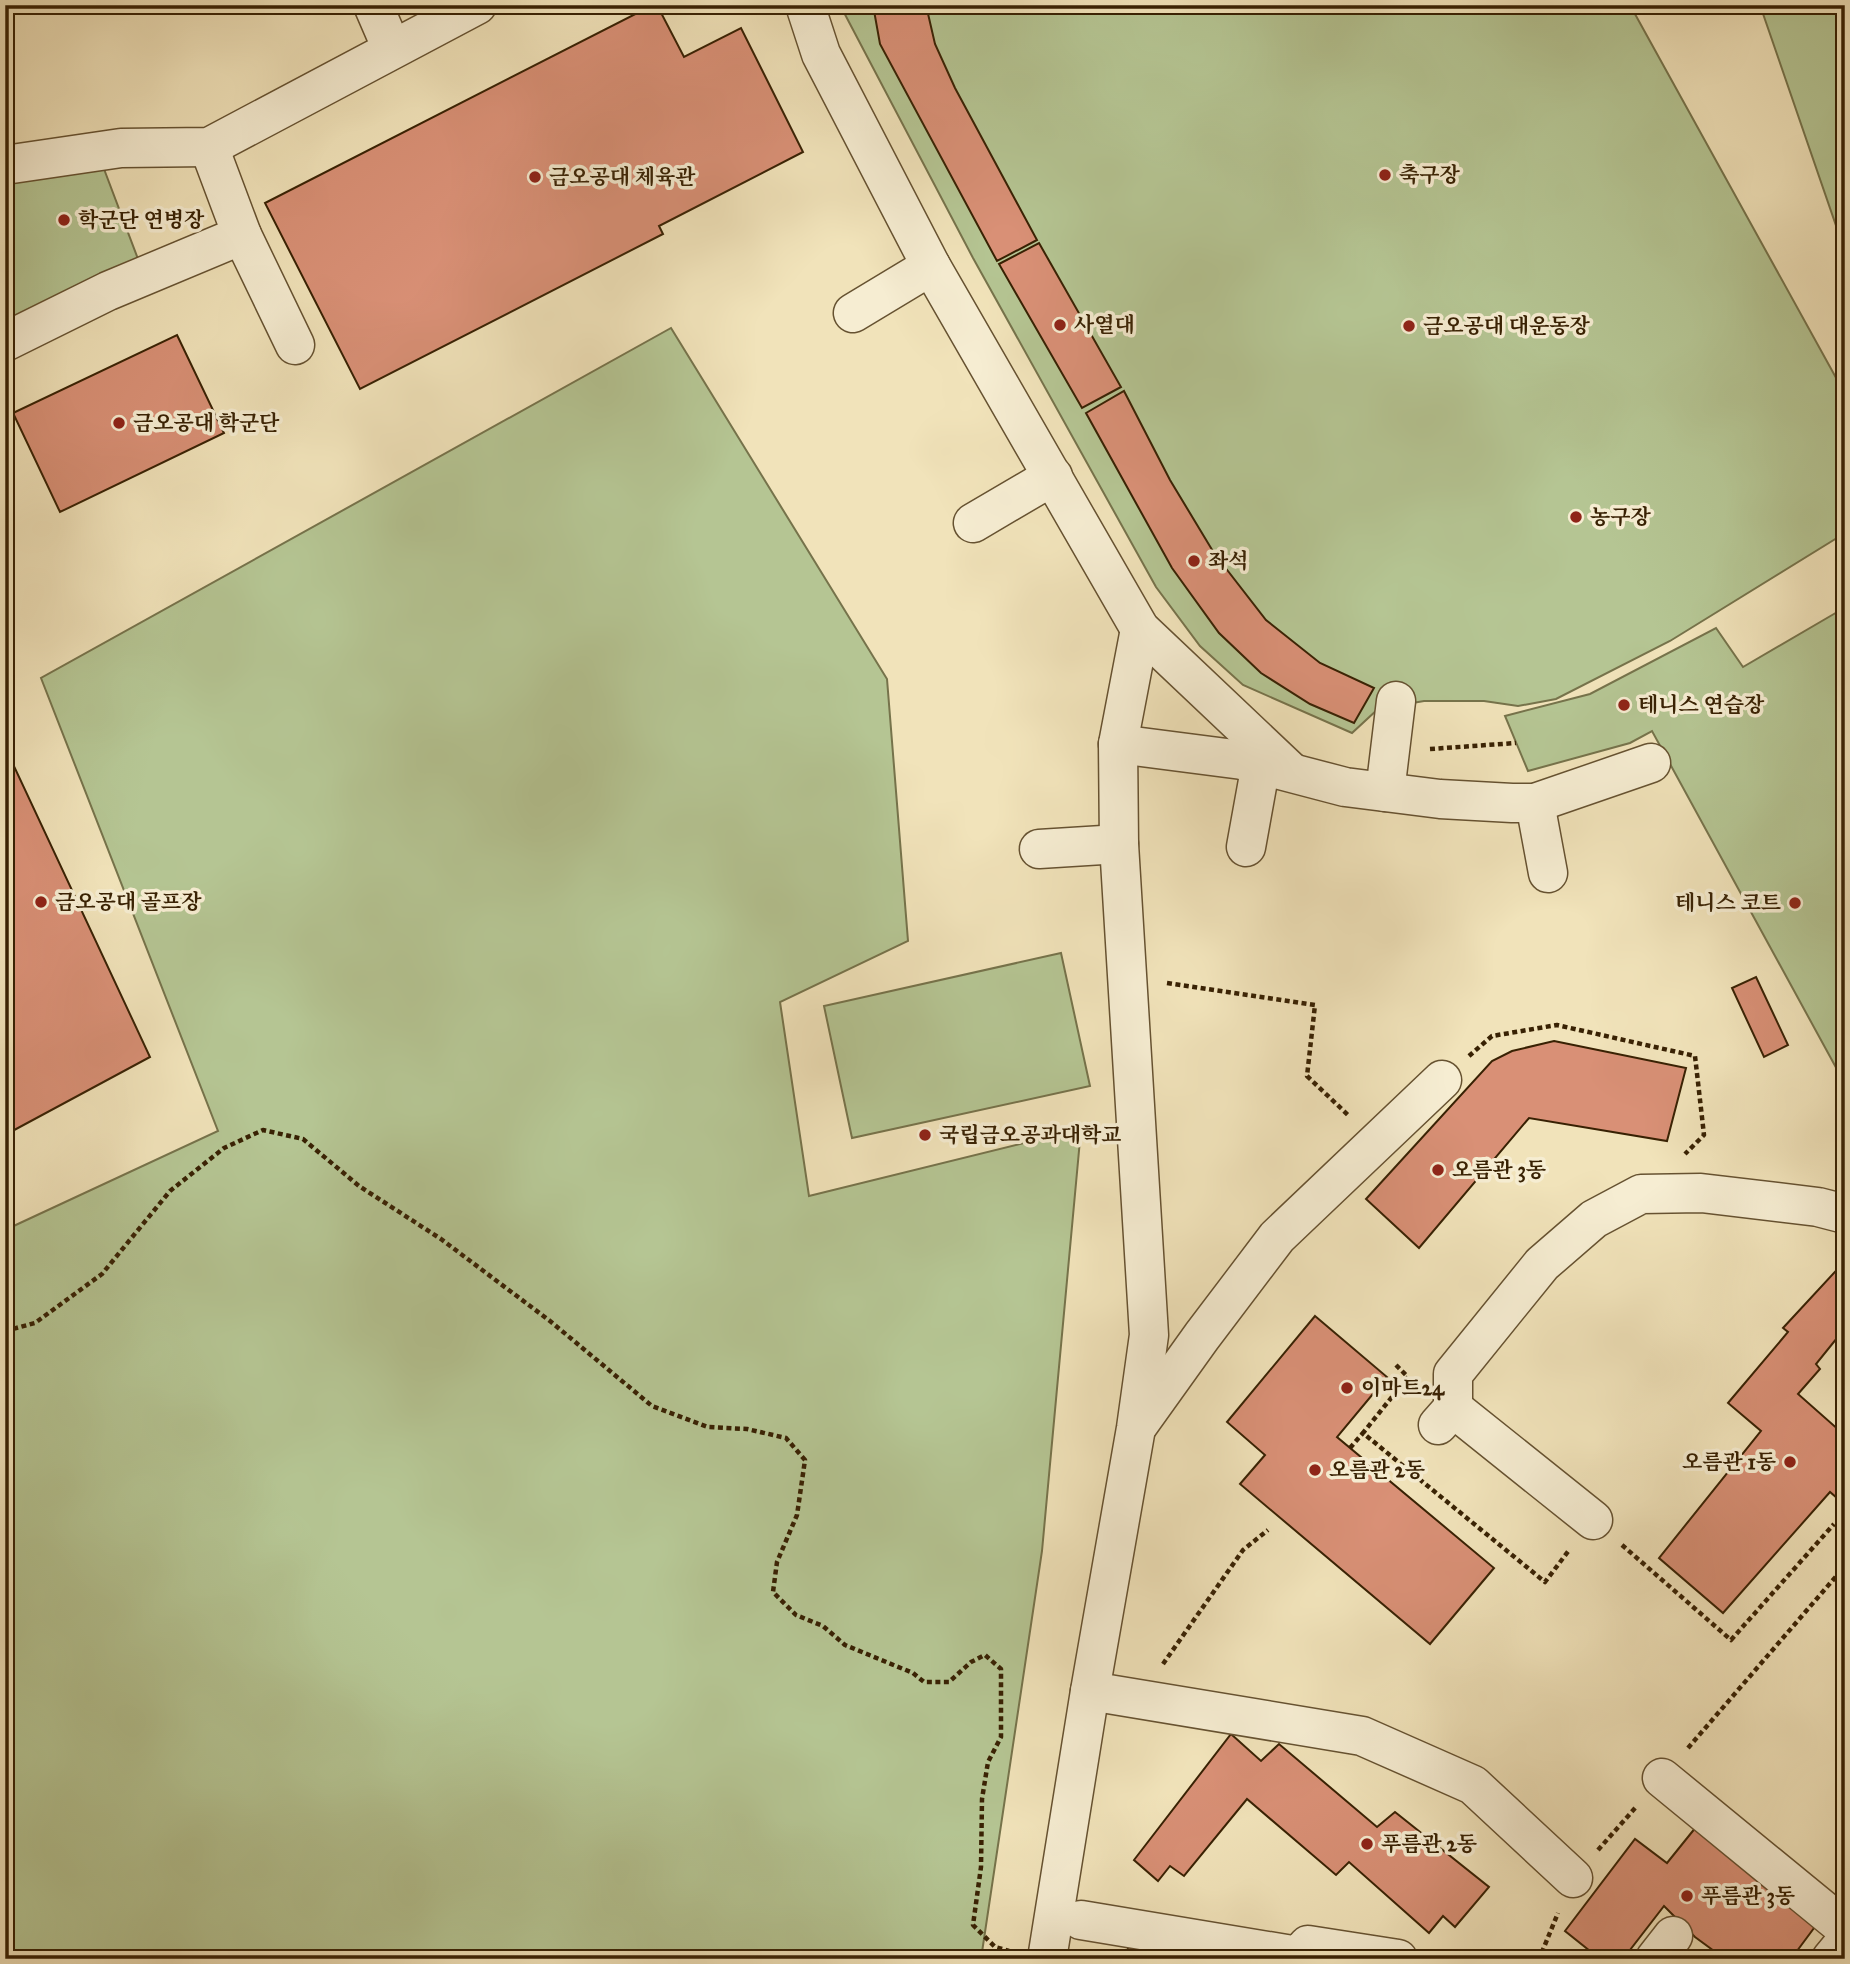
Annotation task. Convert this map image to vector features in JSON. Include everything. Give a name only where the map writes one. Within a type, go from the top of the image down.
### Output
[{"type":"street","points":[[373,5],[391,50]]},
{"type":"street","points":[[5,165],[121,148],[209,147],[477,5]]},
{"type":"street","points":[[784,5],[821,54]]},
{"type":"street","points":[[805,5],[821,54],[931,266],[1140,629],[1275,767]]},
{"type":"street","points":[[209,147],[242,235],[295,345]]},
{"type":"street","points":[[5,342],[108,291],[242,235]]},
{"type":"street","points":[[853,313],[931,266]]},
{"type":"street","points":[[973,523],[1052,476]]},
{"type":"street","points":[[1033,1957],[1090,1691],[1136,1428],[1149,1335],[1119,844],[1118,744],[1140,629]]},
{"type":"street","points":[[1385,792],[1396,701]]},
{"type":"street","points":[[1118,744],[1275,767],[1345,787],[1440,799],[1535,803],[1651,763]]},
{"type":"street","points":[[1246,847],[1275,767]]},
{"type":"street","points":[[1535,803],[1548,873]]},
{"type":"street","points":[[1039,849],[1119,844]]},
{"type":"street","points":[[1136,1428],[1277,1237],[1442,1080]]},
{"type":"street","points":[[1593,1520],[1446,1416],[1453,1374],[1542,1264],[1594,1219],[1642,1194],[1700,1193],[1818,1207],[1845,1214]]},
{"type":"street","points":[[1090,1691],[1362,1736],[1473,1786],[1573,1878]]},
{"type":"street","points":[[1662,1778],[1845,1928]]},
{"type":"street","points":[[1081,1920],[1298,1956],[1308,1945],[1398,1959]]},
{"type":"street","points":[[1831,1959],[1845,1942]]},
{"type":"path","points":[[1390,752],[1516,743]]},
{"type":"path","points":[[1155,982],[1315,1005],[1307,1076],[1377,1142]]},
{"type":"path","points":[[1442,1080],[1492,1036],[1558,1025],[1695,1056],[1704,1135],[1685,1154],[1700,1193]]},
{"type":"path","points":[[5,1331],[35,1323],[102,1275],[170,1191],[224,1148],[263,1130],[303,1139],[359,1186],[441,1239],[550,1321],[652,1406],[708,1427],[747,1429],[786,1438],[805,1460],[797,1515],[777,1562],[773,1592],[796,1615],[823,1626],[845,1645],[913,1673],[924,1682],[949,1682],[971,1662],[985,1655],[1000,1669],[1001,1737],[988,1762],[982,1800],[981,1867],[973,1925],[995,1947],[1033,1957]]},
{"type":"path","points":[[1350,1447],[1408,1377],[1395,1365]]},
{"type":"path","points":[[1363,1433],[1545,1582]]},
{"type":"path","points":[[1593,1520],[1731,1640],[1834,1524]]},
{"type":"path","points":[[1138,1699],[1243,1550],[1268,1530]]},
{"type":"green space","name":"금오공대 대운동장","points":[[840,5],[1630,5],[1845,394],[1845,533],[1670,641],[1556,699],[1518,706],[1484,701],[1424,701],[1378,709],[1352,733],[1243,685],[1200,646],[1156,587],[973,258]]},
{"type":"green space","points":[[1760,5],[1845,5],[1845,247],[1841,240]]},
{"type":"green space","name":"학군단 연병장","points":[[104,169],[138,259],[5,330],[5,181]]},
{"type":"green space","points":[[671,328],[887,679],[908,941],[780,1002],[809,1196],[1081,1129],[1042,1551],[981,1959],[5,1959],[5,1230],[218,1131],[41,678]]},
{"type":"green space","name":"테니스 코트","points":[[1839,611],[1845,621],[1845,1084],[1652,731],[1630,743],[1528,771],[1505,716],[1590,694],[1716,628],[1743,667]]},
{"type":"green space","points":[[1061,953],[1090,1086],[852,1138],[824,1006]]},
{"type":"building","name":"금오공대 체육관","points":[[657,5],[684,57],[741,28],[803,152],[659,226],[663,234],[360,389],[265,203]]},
{"type":"building","points":[[873,5],[926,5],[935,44],[955,88],[1037,240],[997,261],[880,44]]},
{"type":"building","name":"사열대","points":[[1039,243],[1121,387],[1082,408],[999,264]]},
{"type":"building","name":"금오공대 학군단","points":[[177,335],[224,433],[60,512],[13,413]]},
{"type":"building","name":"좌석","points":[[1124,391],[1170,480],[1214,553],[1266,620],[1320,663],[1374,688],[1354,723],[1310,704],[1261,673],[1219,633],[1172,568],[1086,413]]},
{"type":"building","name":"금오공대 골프장","points":[[5,747],[150,1057],[5,1135]]},
{"type":"building","points":[[1756,977],[1788,1045],[1764,1057],[1732,988]]},
{"type":"building","name":"오름관 3동","points":[[1554,1041],[1686,1068],[1667,1141],[1529,1118],[1419,1248],[1366,1199],[1492,1061],[1512,1051]]},
{"type":"building","name":"오름관 1동","points":[[1845,1261],[1845,1345],[1837,1338],[1816,1364],[1820,1369],[1798,1394],[1841,1432],[1845,1428],[1845,1505],[1830,1492],[1723,1613],[1659,1558],[1761,1431],[1728,1403],[1788,1332],[1783,1328]]},
{"type":"building","name":"오름관 2동","points":[[1315,1316],[1387,1377],[1337,1437],[1494,1568],[1430,1644],[1240,1484],[1265,1455],[1227,1422]]},
{"type":"building","name":"푸름관 2동","points":[[1231,1734],[1261,1761],[1279,1744],[1377,1827],[1395,1812],[1489,1887],[1455,1927],[1443,1916],[1429,1933],[1349,1862],[1336,1875],[1247,1799],[1184,1876],[1170,1866],[1158,1881],[1134,1860]]},
{"type":"building","name":"푸름관 3동","points":[[1696,1827],[1817,1924],[1791,1959],[1725,1959],[1695,1937],[1664,1906],[1623,1959],[1600,1959],[1565,1931],[1635,1839],[1667,1863]]},
{"type":"building","points":[[1128,1947],[1172,1954],[1171,1959],[1127,1959]]},
{"type":"place","name":"축구장","points":[[1385,175]]},
{"type":"place","name":"금오공대 체육관","points":[[535,177]]},
{"type":"place","name":"학군단 연병장","points":[[64,220]]},
{"type":"place","name":"사열대","points":[[1060,325]]},
{"type":"place","name":"금오공대 대운동장","points":[[1409,326]]},
{"type":"place","name":"금오공대 학군단","points":[[119,423]]},
{"type":"place","name":"농구장","points":[[1576,517]]},
{"type":"place","name":"좌석","points":[[1194,561]]},
{"type":"place","name":"테니스 연습장","points":[[1624,705]]},
{"type":"place","name":"금오공대 골프장","points":[[41,902]]},
{"type":"place","name":"테니스 코트","points":[[1795,903]]},
{"type":"place","name":"국립금오공과대학교","points":[[925,1135]]},
{"type":"place","name":"오름관 3동","points":[[1438,1170]]},
{"type":"place","name":"이마트24","points":[[1347,1388]]},
{"type":"place","name":"오름관 1동","points":[[1790,1462]]},
{"type":"place","name":"오름관 2동","points":[[1315,1470]]},
{"type":"place","name":"푸름관 2동","points":[[1367,1844]]},
{"type":"place","name":"푸름관 3동","points":[[1687,1896]]}]
